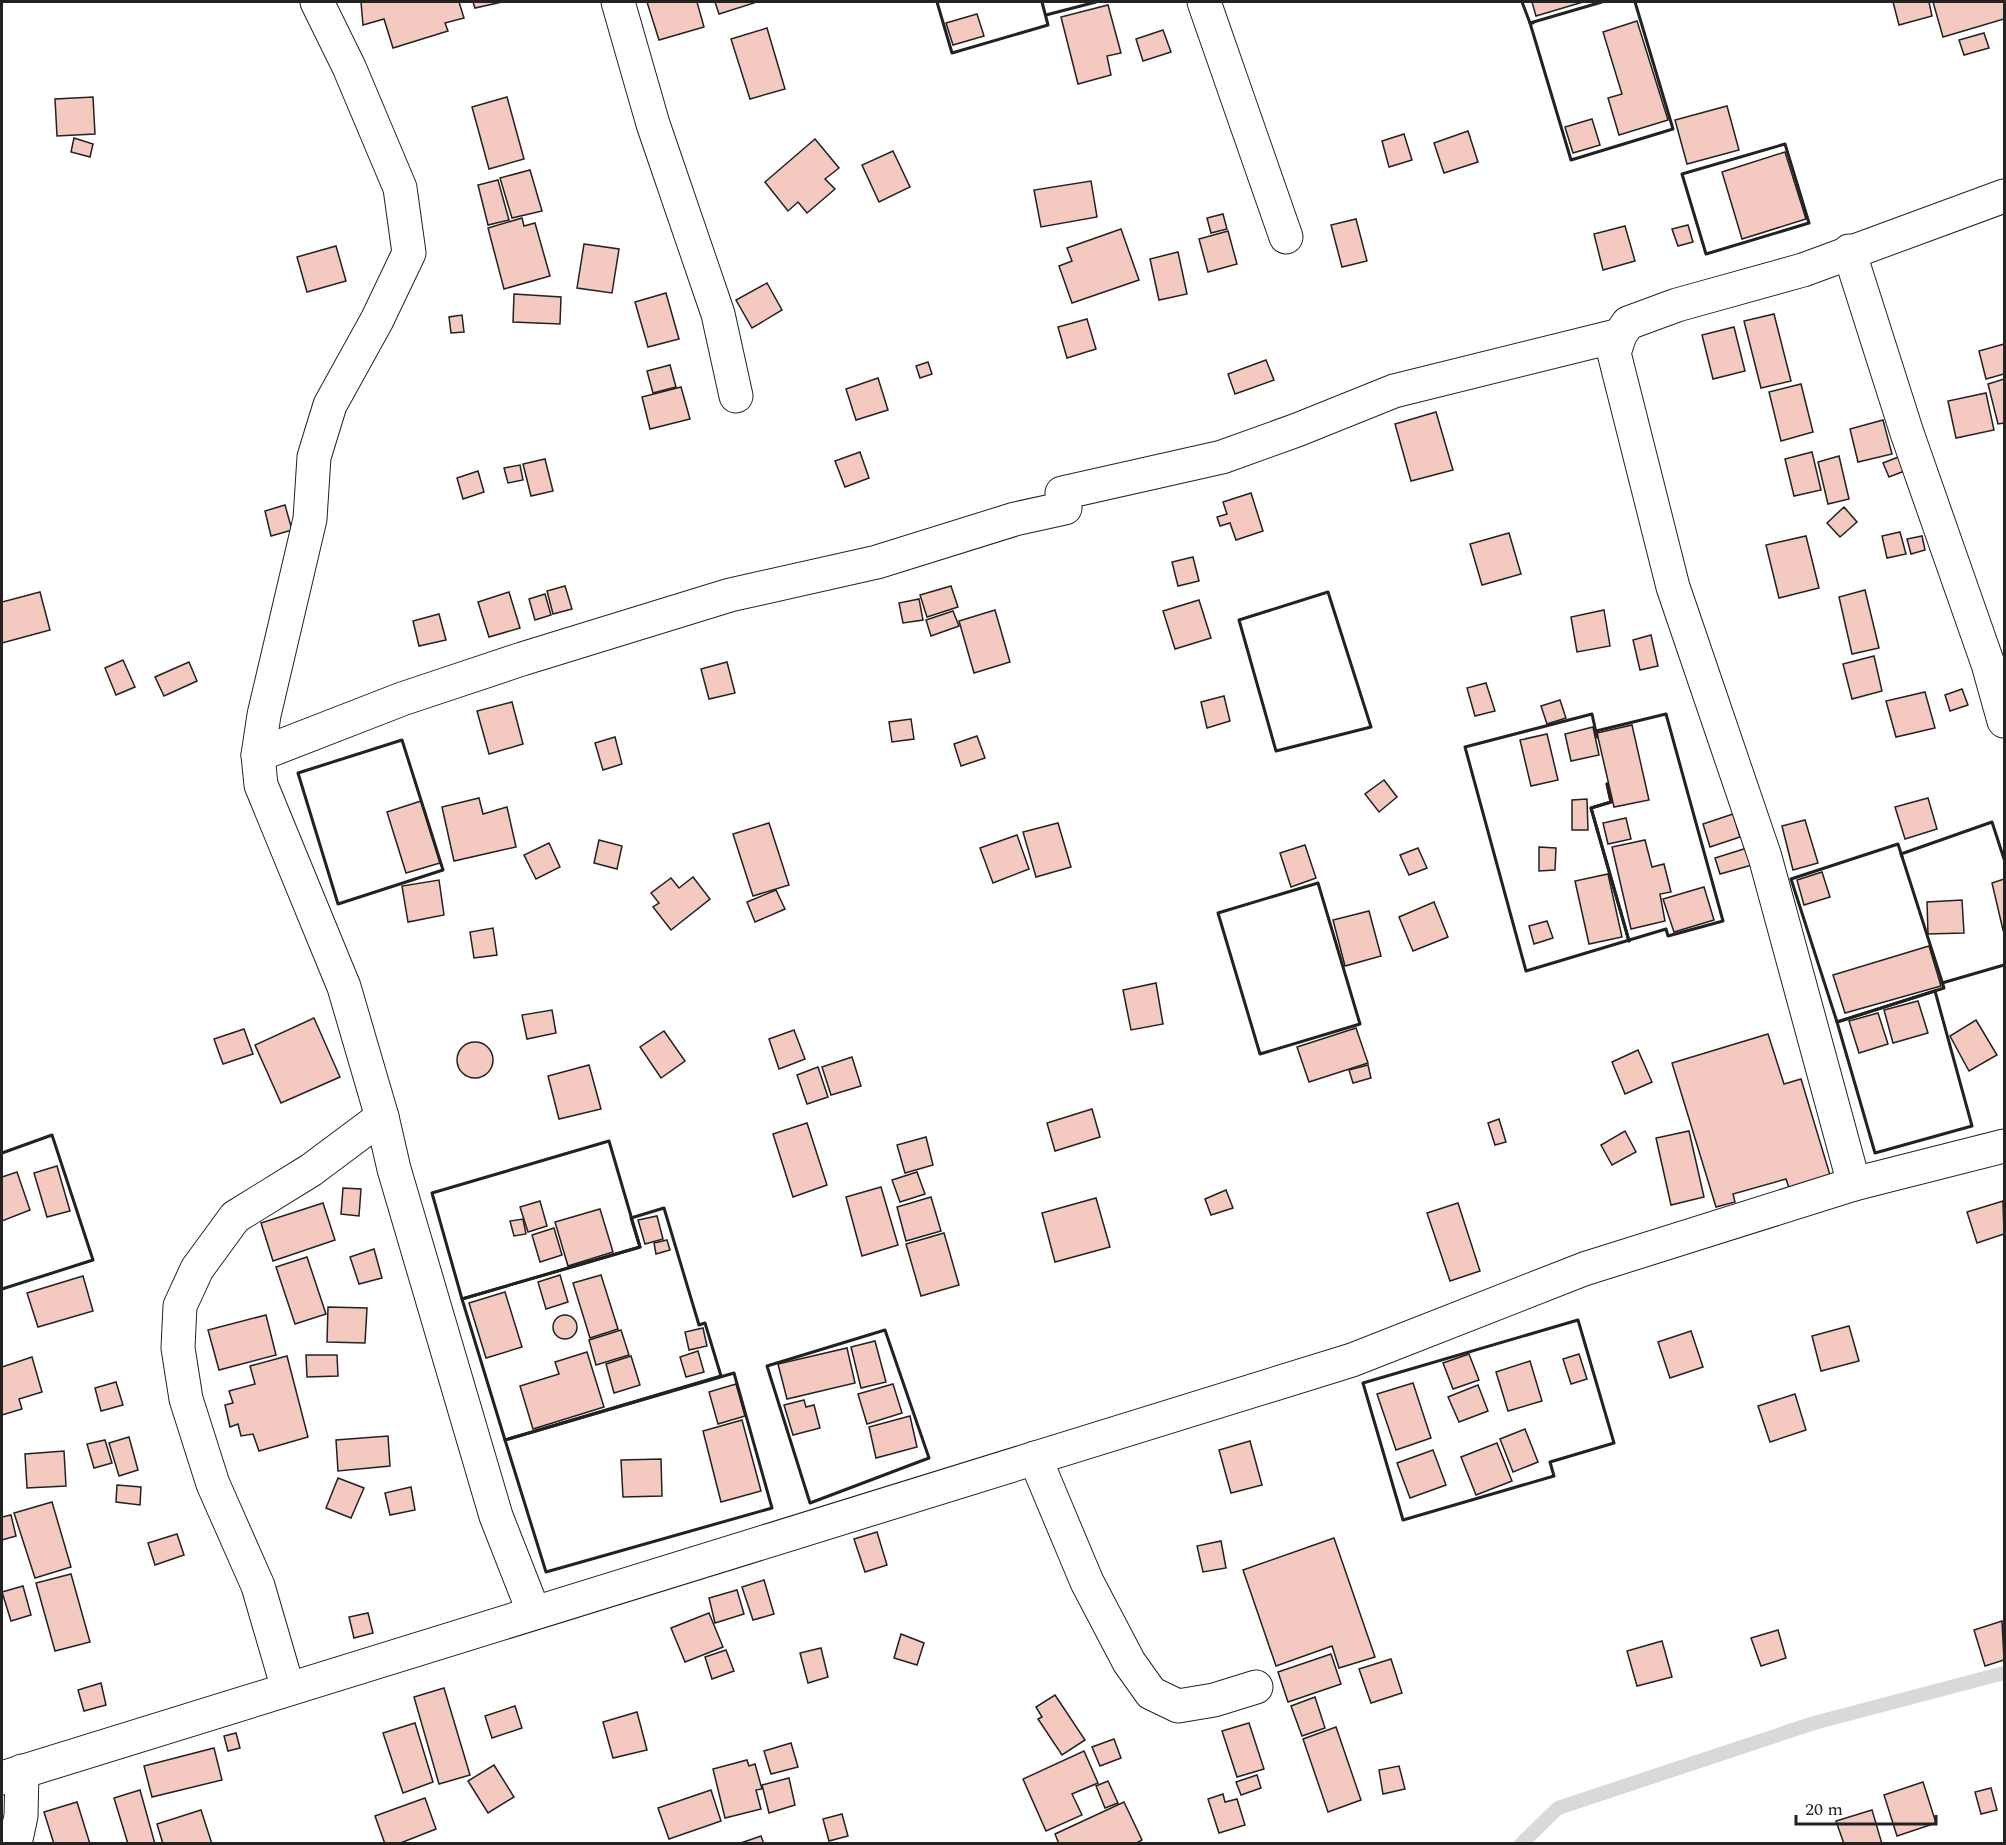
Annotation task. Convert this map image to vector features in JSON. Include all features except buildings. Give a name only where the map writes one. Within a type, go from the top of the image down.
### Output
[{"type":"street","points":[[317,2],[349,67],[400,188],[409,253],[377,320],[330,405],[314,457],[310,519],[264,715],[258,755],[261,785],[344,987],[382,1117],[394,1169],[496,1516],[534,1613]]},
{"type":"street","points":[[618,2],[653,124],[718,314],[736,396]]},
{"type":"street","points":[[1204,2],[1286,237]]},
{"type":"street","points":[[1854,1184],[1765,857],[1673,587],[1614,353],[1620,335],[1628,323],[1677,306],[1803,270],[1849,251],[2004,196]]},
{"type":"street","points":[[1849,251],[1906,433],[1988,664],[2004,721]]},
{"type":"street","points":[[258,755],[413,695],[697,605],[877,562],[1015,519],[1064,501],[1222,457],[1394,391],[1620,335]]},
{"type":"street","points":[[288,1689],[258,1586],[213,1484],[186,1399],[178,1348],[180,1306],[196,1269],[235,1217],[311,1170],[382,1117]]},
{"type":"street","points":[[15,1844],[21,1816],[12,1775],[1352,1360],[1584,1269],[1854,1184],[2004,1146]]},
{"type":"street","points":[[1035,1458],[1087,1582],[1129,1662],[1151,1693],[1178,1706],[1214,1700],[1256,1687]]},
{"type":"waterway","points":[[1521,1844],[1558,1808],[1814,1723],[2004,1673]]},
{"type":"wall","points":[[937,2],[952,53],[1048,25],[1042,2]]},
{"type":"wall","points":[[1046,15],[1096,2]]},
{"type":"wall","points":[[1522,2],[1530,23],[1533,23]]},
{"type":"wall","points":[[1602,2],[1530,23],[1571,160],[1673,129],[1635,2]]},
{"type":"wall","points":[[1785,144],[1809,223],[1706,254],[1682,174],[1785,144]]},
{"type":"wall","points":[[1328,592],[1371,727],[1276,751],[1239,620],[1328,592]]},
{"type":"wall","points":[[1592,714],[1597,737],[1596,731],[1666,714],[1723,921],[1668,936],[1666,929],[1526,971],[1465,747],[1592,714]]},
{"type":"wall","points":[[402,740],[443,870],[338,904],[298,773],[402,740]]},
{"type":"wall","points":[[1607,784],[1611,802],[1591,808],[1629,941]]},
{"type":"wall","points":[[1607,784],[1611,802],[1591,808],[1629,941]]},
{"type":"wall","points":[[1902,857],[1901,854],[1992,822],[2004,859]]},
{"type":"wall","points":[[1898,844],[1944,988],[1837,1022],[1791,879],[1898,844]]},
{"type":"wall","points":[[1318,883],[1360,1024],[1260,1054],[1218,913],[1318,883]]},
{"type":"wall","points":[[1942,983],[2004,965]]},
{"type":"wall","points":[[1935,991],[1972,1126],[1875,1153],[1837,1022],[1935,991]]},
{"type":"wall","points":[[2,1153],[52,1135],[93,1260],[2,1289]]},
{"type":"wall","points":[[609,1141],[640,1247],[462,1299],[432,1193],[609,1141]]},
{"type":"wall","points":[[664,1208],[699,1325],[705,1323],[721,1376],[505,1440],[462,1299],[640,1247],[631,1218],[664,1208]]},
{"type":"wall","points":[[1578,1320],[1614,1443],[1550,1462],[1554,1476],[1403,1520],[1363,1383],[1578,1320]]},
{"type":"wall","points":[[885,1330],[929,1458],[810,1503],[767,1366],[885,1330]]},
{"type":"wall","points":[[734,1373],[772,1508],[546,1572],[505,1440],[734,1373]]}]
